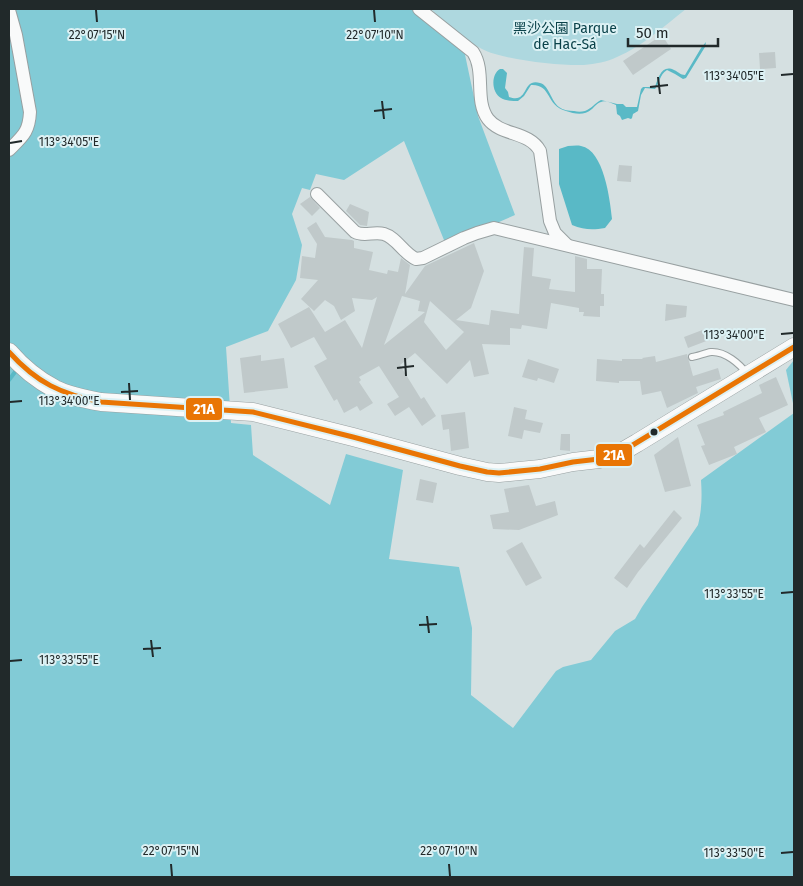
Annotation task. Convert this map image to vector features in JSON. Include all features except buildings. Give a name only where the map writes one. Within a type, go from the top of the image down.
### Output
[{"type":"main road","points":[[9,352],[26,369],[56,390],[87,400],[253,412],[460,466],[500,473],[540,469],[618,454],[794,347]]},
{"type":"street","points":[[418,9],[473,52],[478,64],[481,102],[489,120],[497,127],[533,141],[537,146],[540,151],[550,221],[555,233],[569,246]]},
{"type":"street","points":[[9,10],[16,35],[30,112],[30,122],[27,131],[9,150]]},
{"type":"street","points":[[318,194],[355,232],[359,234],[384,234],[416,259],[423,258],[477,233],[494,228],[794,300]]},
{"type":"lane","points":[[692,358],[711,352],[724,355],[742,367],[748,376]]},
{"type":"green space","name":"黑沙公園 Parque de Hac-Sá","points":[[431,9],[686,9],[636,47],[613,59],[584,65],[574,65],[532,61],[491,53],[461,36]]},
{"type":"shaded area","points":[[9,9],[411,9],[464,50],[478,116],[515,215],[446,245],[404,141],[344,180],[316,174],[310,190],[302,188],[292,214],[302,245],[296,280],[268,331],[226,347],[231,423],[251,425],[253,455],[330,505],[346,454],[403,470],[389,559],[459,567],[472,628],[471,695],[513,728],[556,671],[563,667],[591,660],[615,631],[635,619],[698,525],[701,480],[794,413],[794,877],[9,877]]},
{"type":"shaded area","points":[[706,42],[705,47],[686,78],[683,79],[667,70],[662,74],[655,89],[645,88],[641,95],[638,111],[633,114],[631,119],[622,120],[617,114],[616,105],[603,101],[583,114],[566,111],[559,108],[546,91],[538,86],[531,85],[524,96],[518,101],[503,99],[495,92],[494,88],[495,75],[497,71],[503,69],[507,73],[505,88],[509,97],[520,97],[527,87],[534,82],[543,84],[556,104],[566,110],[585,111],[601,100],[623,104],[626,107],[637,107],[643,87],[655,87],[661,73],[666,69],[685,75]]},
{"type":"shaded area","points":[[568,146],[579,146],[589,150],[595,156],[600,166],[610,200],[612,219],[605,228],[588,229],[572,225],[559,184],[559,149]]},
{"type":"shaded area","points":[[794,360],[794,408],[786,370]]},
{"type":"waterway","points":[[9,380],[18,368]]},
{"type":"transit line","name":"21A","points":[[9,352],[19,363],[50,386],[87,399],[101,402],[253,412],[460,466],[499,473],[540,469],[618,454],[794,347]]}]
